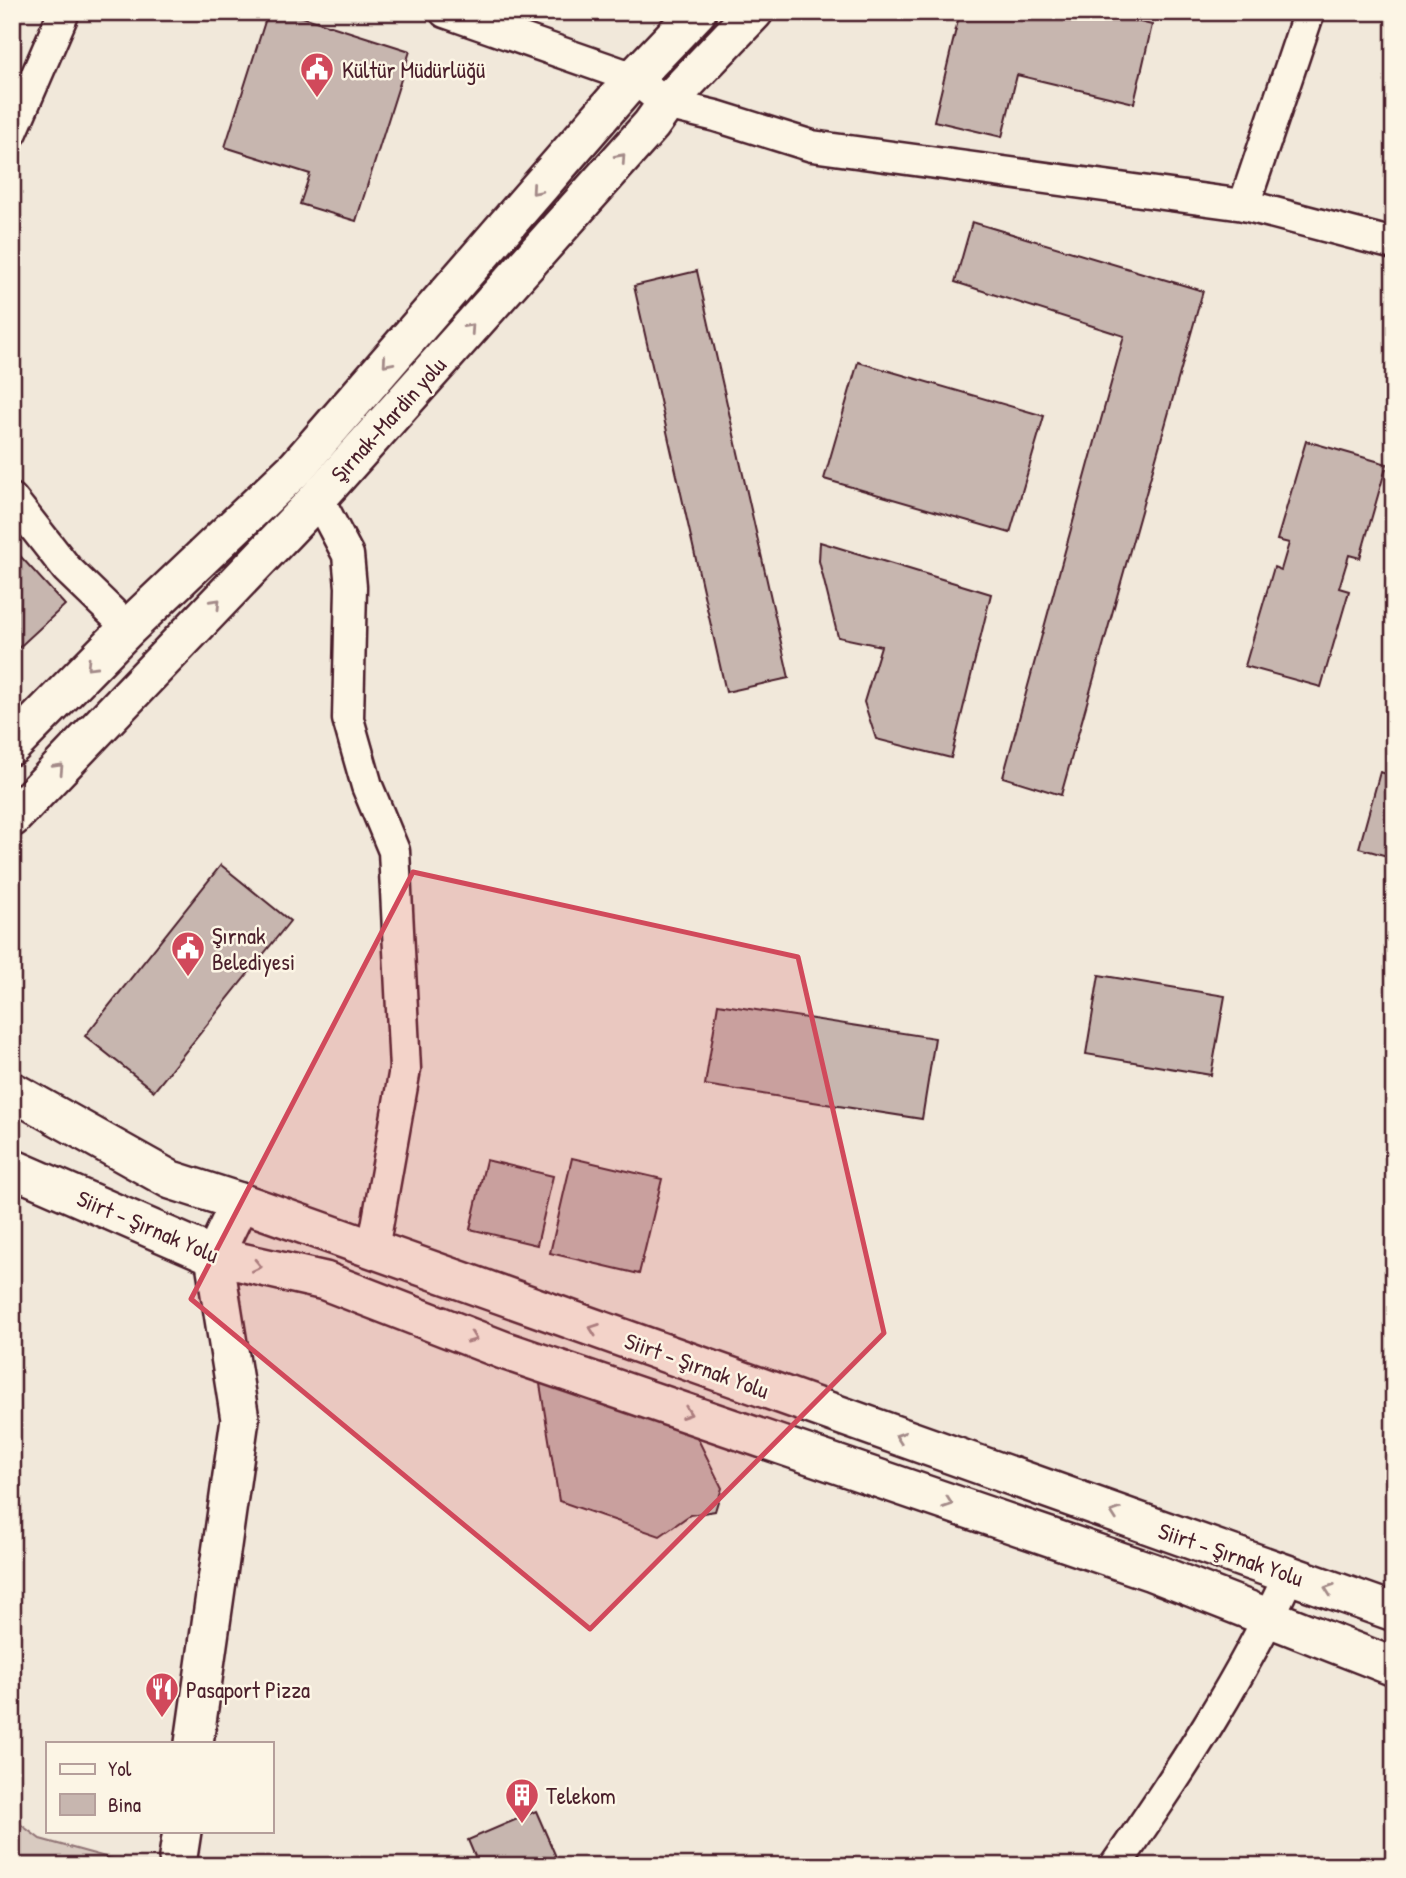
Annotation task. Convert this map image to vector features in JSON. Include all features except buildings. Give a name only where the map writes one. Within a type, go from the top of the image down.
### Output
[{"type":"street","points":[[12,132],[64,12]]},
{"type":"street","points":[[445,12],[634,78],[666,104],[716,116],[812,146],[1244,205],[1394,244]]},
{"type":"street","name":"Şırnak-Mardin yolu","points":[[12,746],[128,628],[296,468],[634,78],[697,12]]},
{"type":"street","name":"Şırnak-Mardin yolu","points":[[12,818],[318,498],[642,135],[666,104],[754,12]]},
{"type":"street","points":[[1244,205],[1308,12]]},
{"type":"street","points":[[318,498],[348,555],[351,587],[348,719],[368,786],[394,851],[405,1069],[373,1250]]},
{"type":"street","points":[[12,499],[67,569],[128,628]]},
{"type":"street","name":"Siirt - Şırnak Yolu","points":[[12,1091],[171,1180],[240,1202],[1394,1612]]},
{"type":"street","name":"Siirt - Şırnak Yolu","points":[[12,1168],[214,1256],[325,1281],[503,1350],[1152,1572],[1394,1667]]},
{"type":"street","points":[[194,1742],[240,1419],[214,1256],[240,1202]]},
{"type":"street","points":[[1115,1866],[1185,1764],[1270,1618],[1289,1575]]},
{"type":"street","points":[[180,1866],[178,1857],[182,1832]]},
{"type":"highlighted area","points":[[413,872],[798,957],[884,1333],[590,1629],[191,1299]]},
{"type":"shaded area","points":[[12,1818],[40,1839],[138,1866],[12,1866]]},
{"type":"place","name":"Kültür Müdürlüğü","points":[[317,99]]},
{"type":"place","name":"Şırnak Belediyesi","points":[[188,978]]},
{"type":"place","name":"Pasaport Pizza","points":[[162,1719]]},
{"type":"place","name":"Telekom","points":[[522,1825]]}]
